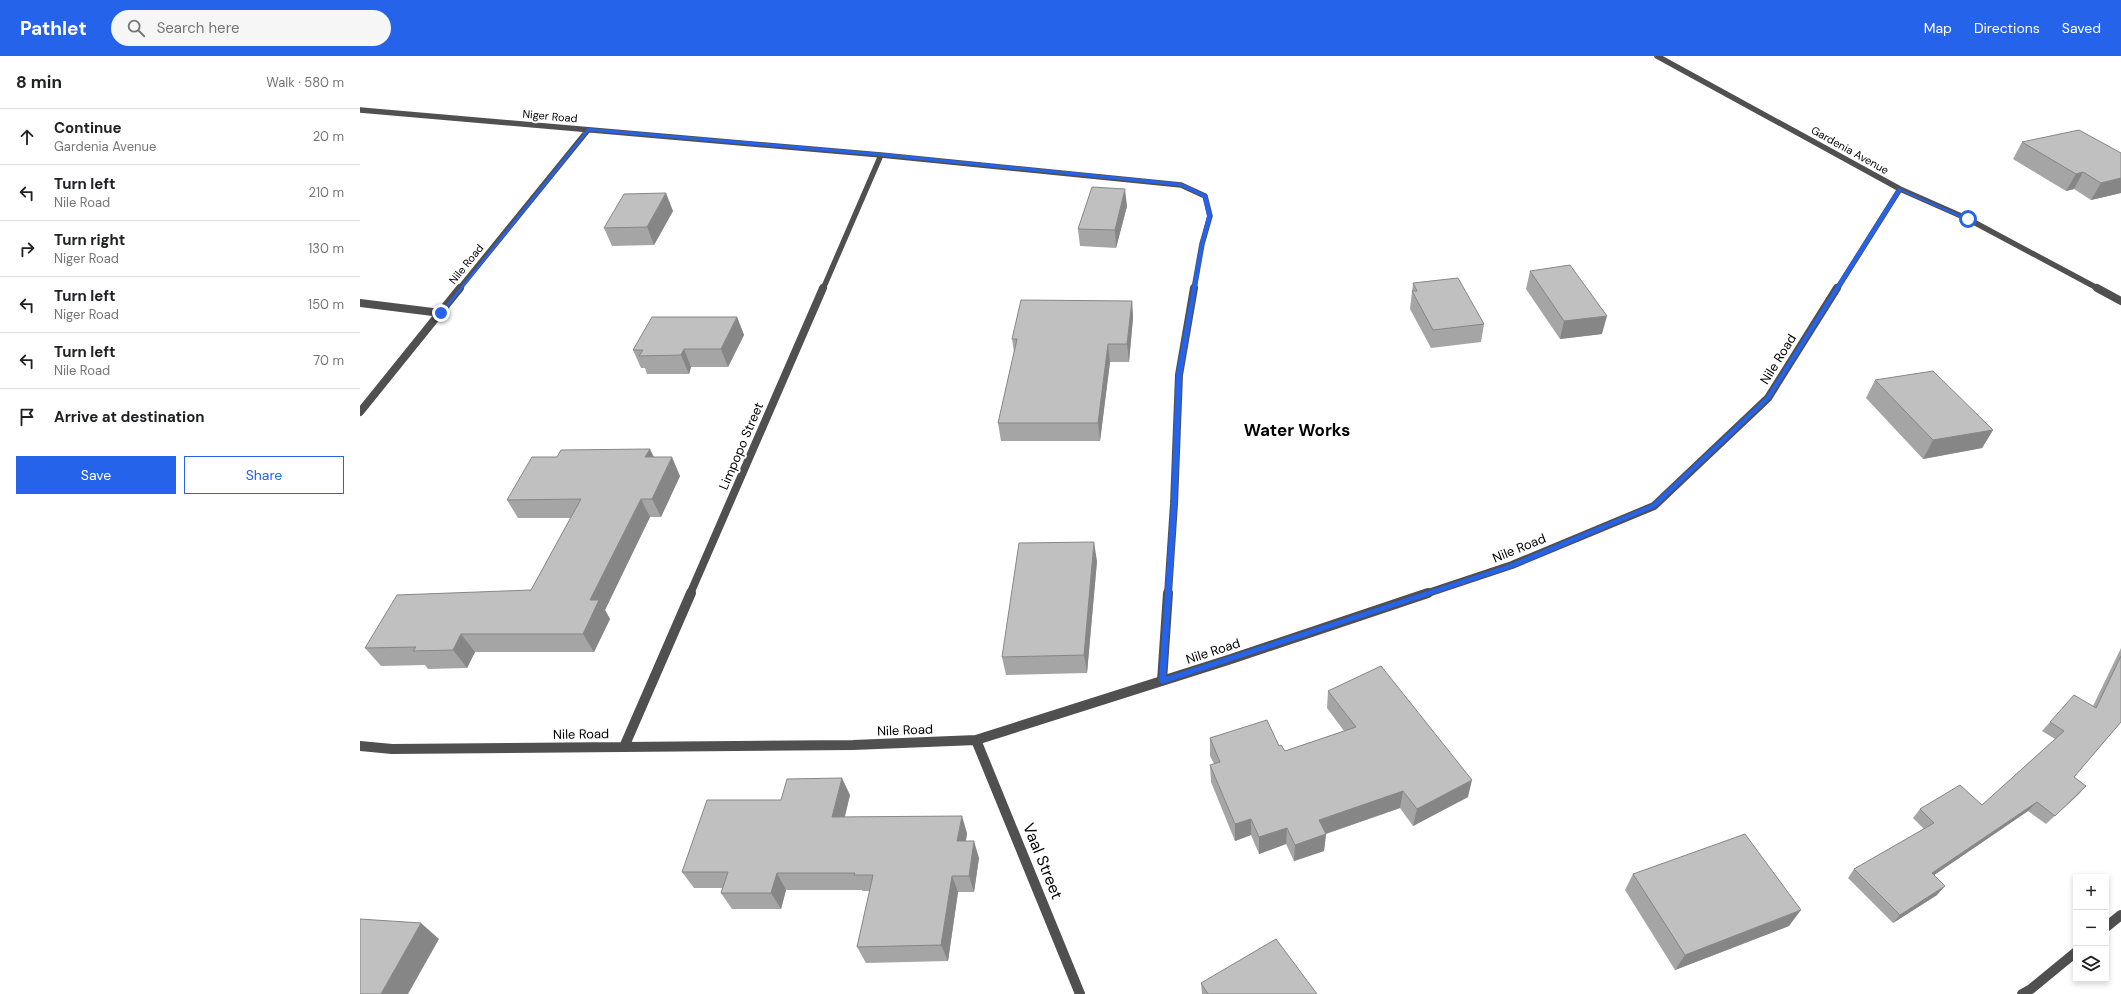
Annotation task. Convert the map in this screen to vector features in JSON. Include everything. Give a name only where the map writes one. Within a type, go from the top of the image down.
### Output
[{"type":"street","name":"Gardenia Avenue","points":[[1657,56],[1900,189],[1968,219],[2121,301]]},
{"type":"street","name":"Niger Road","points":[[360,110],[881,155],[1181,185],[1205,196],[1210,216],[1202,244],[1179,375],[1174,504],[1162,681]]},
{"type":"street","name":"Nile Road","points":[[360,412],[588,130]]},
{"type":"street","name":"Limpopo Street","points":[[624,747],[881,155]]},
{"type":"street","name":"Nile Road","points":[[360,746],[392,749],[853,745],[976,740],[1162,681],[1512,566],[1654,506],[1768,398],[1900,189]]},
{"type":"street","points":[[360,303],[441,313]]},
{"type":"street","name":"Vaal Street","points":[[976,740],[1080,994]]},
{"type":"street","points":[[2109,925],[2121,915]]},
{"type":"street","points":[[2022,994],[2031,989],[2073,954]]},
{"type":"building","points":[[2079,130],[2121,153],[2121,178],[2101,183],[2083,172],[2076,174],[2022,142]]},
{"type":"building","points":[[1092,187],[1125,189],[1115,230],[1078,229]]},
{"type":"building","points":[[666,193],[647,227],[604,228],[624,194]]},
{"type":"building","points":[[1570,265],[1607,316],[1564,321],[1530,271]]},
{"type":"building","points":[[1458,278],[1484,324],[1433,330],[1412,291],[1417,291],[1413,283]]},
{"type":"building","points":[[1021,300],[1132,301],[1127,344],[1108,344],[1098,423],[998,423],[1017,339],[1012,339]]},
{"type":"building","points":[[652,317],[737,317],[721,349],[684,349],[681,355],[639,356],[643,350],[633,350]]},
{"type":"building","points":[[1933,371],[1993,430],[1933,440],[1875,380]]},
{"type":"building","points":[[650,449],[645,457],[672,457],[652,499],[641,499],[590,600],[599,600],[583,634],[461,634],[453,650],[413,651],[416,647],[365,648],[397,595],[531,590],[581,499],[507,500],[532,457],[557,457],[561,450]]},
{"type":"building","points":[[1094,542],[1084,655],[1002,657],[1019,543]]},
{"type":"building","points":[[2121,656],[2121,722],[2074,777],[2086,786],[2055,816],[2037,802],[1932,873],[1945,886],[1900,915],[1854,869],[1934,823],[1920,809],[1960,785],[1982,805],[2064,731],[2050,722],[2074,695],[2096,708]]},
{"type":"building","points":[[1381,666],[1472,780],[1417,809],[1403,791],[1319,820],[1326,834],[1295,845],[1287,828],[1259,837],[1251,819],[1235,824],[1210,765],[1220,762],[1210,738],[1267,720],[1279,746],[1281,745],[1285,751],[1356,727],[1328,691]]},
{"type":"building","points":[[842,778],[832,817],[962,816],[957,841],[974,841],[969,876],[952,876],[941,945],[857,947],[873,875],[854,875],[855,873],[777,873],[771,893],[721,893],[728,872],[682,872],[707,800],[781,800],[787,779]]},
{"type":"building","points":[[1745,834],[1801,910],[1685,955],[1633,874]]},
{"type":"building","points":[[360,919],[421,923],[381,994],[360,994]]},
{"type":"building","points":[[1276,939],[1317,994],[1208,994],[1201,983]]},
{"type":"district","name":"Water Works","points":[[1297,430]]},
{"type":"route","points":[[441,313],[588,130],[881,155],[1181,185],[1205,196],[1210,216],[1202,244],[1179,375],[1174,504],[1162,681],[1512,566],[1654,506],[1768,398],[1900,189],[1968,219]]}]
